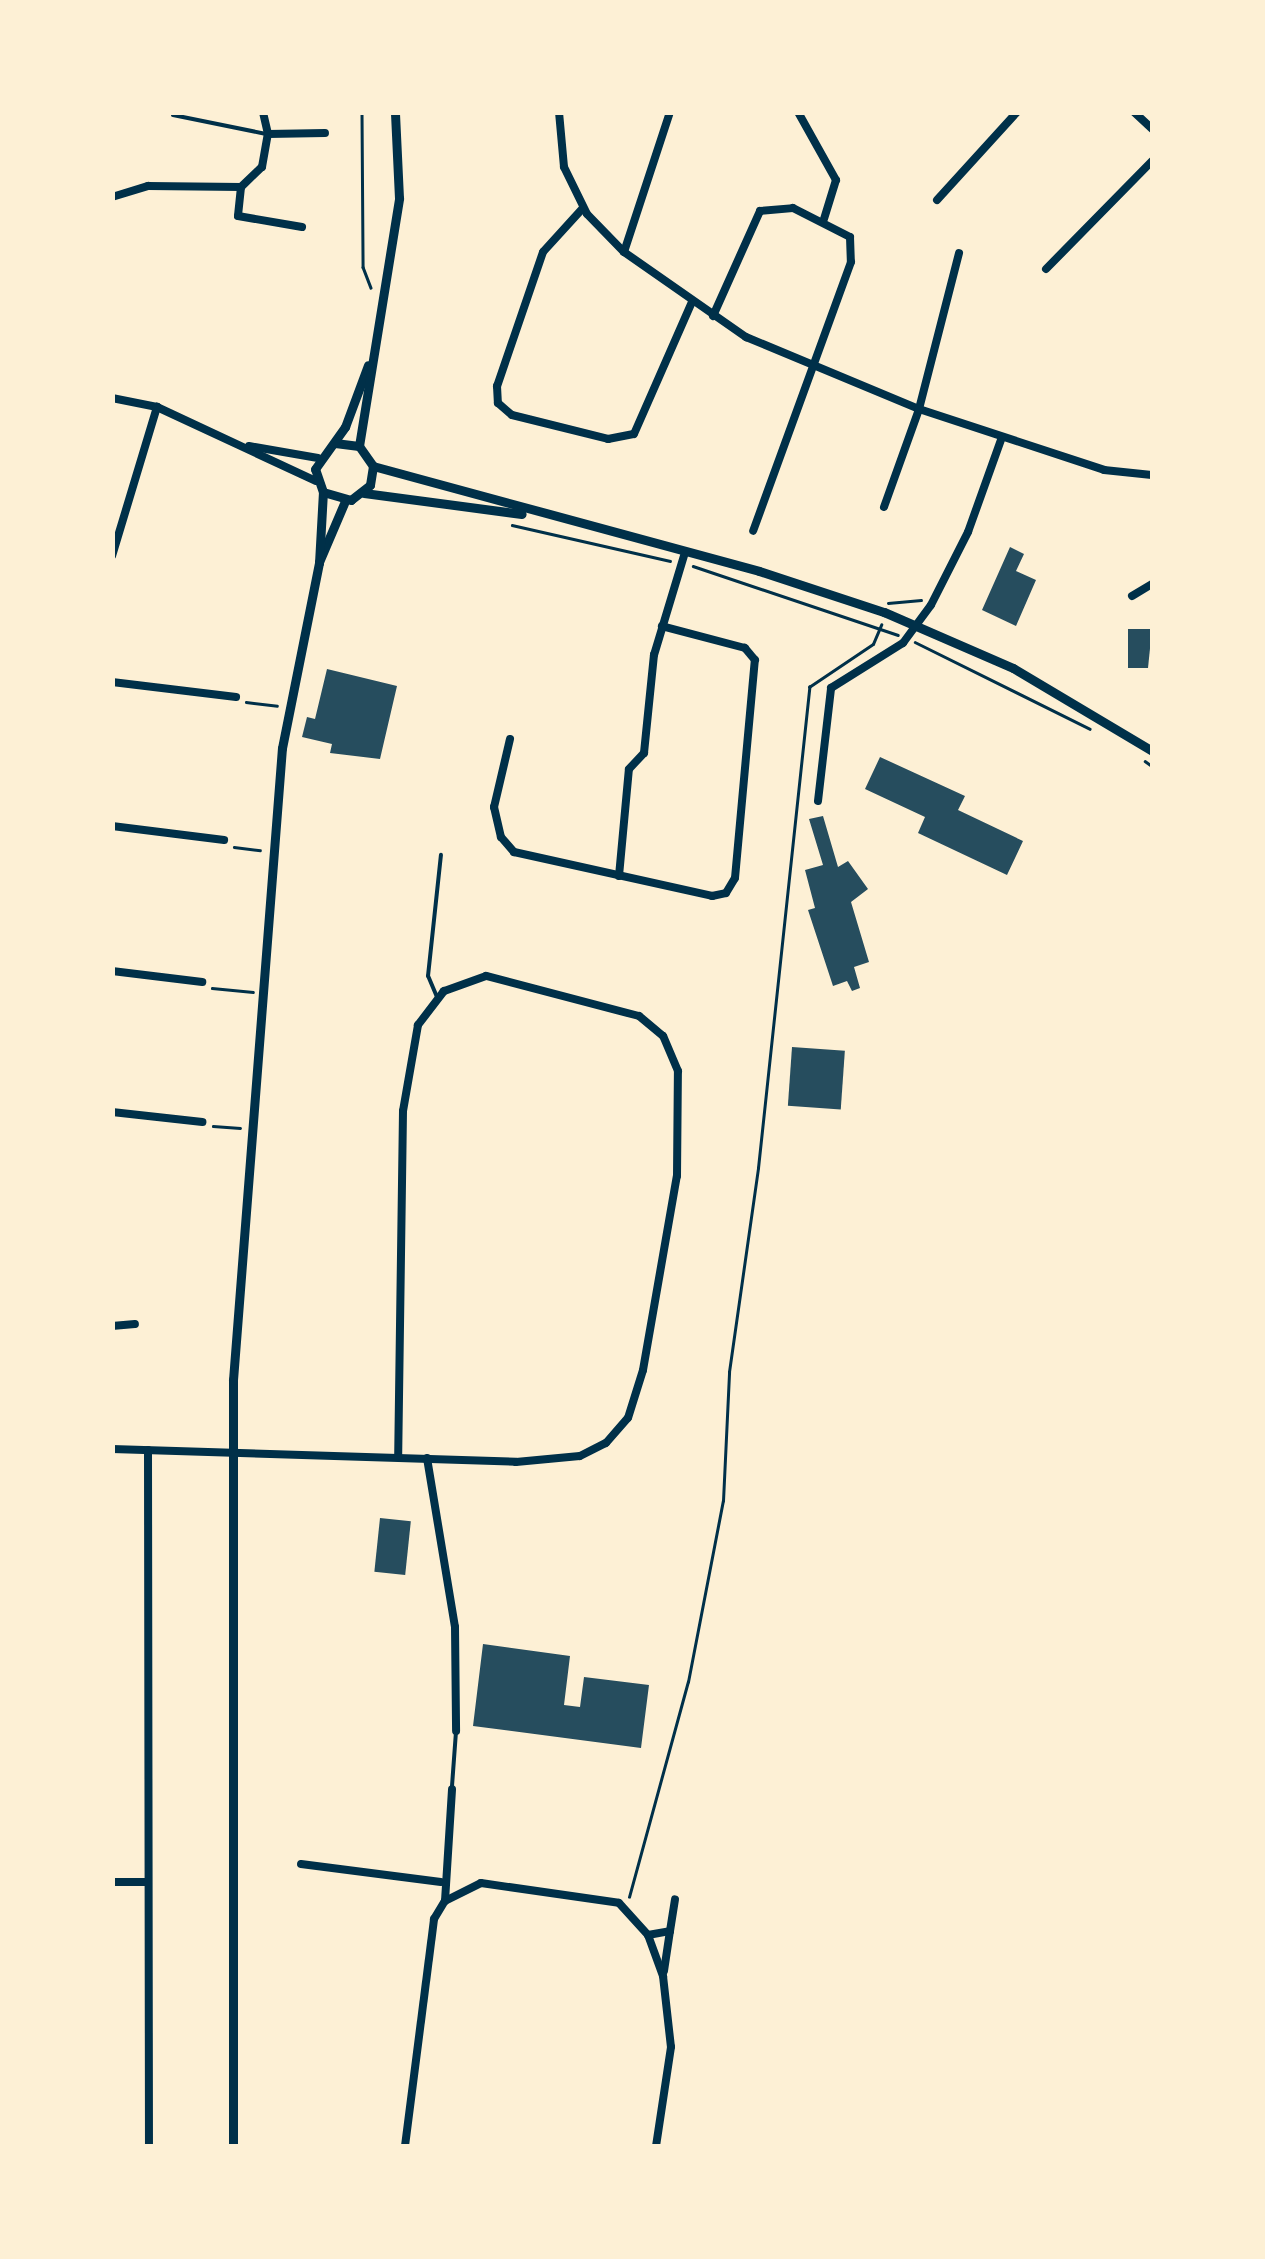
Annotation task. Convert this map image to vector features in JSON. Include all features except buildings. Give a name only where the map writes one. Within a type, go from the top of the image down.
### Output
[{"type":"street","points":[[263,112],[268,134],[262,167],[241,187],[238,216],[302,227]]},
{"type":"street","points":[[395,112],[399,198],[359,446],[373,466],[685,552],[884,612],[1013,668],[1152,751]]},
{"type":"street","points":[[559,112],[564,167],[583,208],[624,252],[714,316],[811,369],[919,409],[1104,470],[1152,474]]},
{"type":"street","points":[[624,252],[670,112]]},
{"type":"street","points":[[798,112],[836,180],[824,219]]},
{"type":"street","points":[[937,200],[1017,112]]},
{"type":"street","points":[[1134,112],[1152,128]]},
{"type":"street","points":[[268,134],[325,133]]},
{"type":"street","points":[[1046,269],[1152,161]]},
{"type":"street","points":[[112,197],[148,186],[241,187]]},
{"type":"street","points":[[583,208],[544,252],[502,373],[498,403],[512,415],[608,438],[634,434],[692,302]]},
{"type":"street","points":[[714,316],[760,210],[793,208],[843,228],[853,247],[753,531]]},
{"type":"street","points":[[884,507],[919,409],[958,253]]},
{"type":"street","points":[[233,2146],[232,1451],[248,1128],[287,707],[319,563],[323,492],[316,480],[318,458],[335,443],[375,348]]},
{"type":"street","points":[[112,398],[156,407],[243,445],[285,471],[316,480]]},
{"type":"street","points":[[112,556],[156,407]]},
{"type":"street","points":[[818,802],[831,688],[907,638],[931,606],[968,532],[1002,436]]},
{"type":"street","points":[[335,443],[359,446]]},
{"type":"street","points":[[243,445],[318,458]]},
{"type":"street","points":[[364,493],[373,466]]},
{"type":"street","points":[[323,492],[346,501]]},
{"type":"street","points":[[319,563],[346,501],[364,493],[555,518]]},
{"type":"street","points":[[619,876],[630,770],[644,753],[662,626],[685,552]]},
{"type":"street","points":[[1132,596],[1152,584]]},
{"type":"street","points":[[510,738],[494,806],[501,837],[514,852],[712,896],[726,893],[735,878],[755,660],[745,648],[662,626]]},
{"type":"street","points":[[112,682],[236,696]]},
{"type":"street","points":[[112,826],[224,840]]},
{"type":"street","points":[[112,971],[202,982]]},
{"type":"street","points":[[112,1449],[427,1458],[580,1456],[606,1443],[628,1418],[666,1262],[680,1092],[662,1036],[638,1016],[498,977],[474,978],[437,996],[418,1025],[406,1079],[398,1456]]},
{"type":"street","points":[[112,1112],[202,1122]]},
{"type":"street","points":[[112,1326],[135,1324]]},
{"type":"street","points":[[148,1450],[148,2146]]},
{"type":"street","points":[[427,1458],[455,1627],[456,1731]]},
{"type":"street","points":[[404,2146],[430,1940],[445,1901],[442,1882],[452,1789]]},
{"type":"street","points":[[301,1864],[442,1882]]},
{"type":"street","points":[[112,1882],[146,1882]]},
{"type":"street","points":[[445,1901],[481,1883],[620,1903],[648,1935],[663,1976],[671,2047],[656,2146]]},
{"type":"street","points":[[663,1976],[675,1899]]},
{"type":"street","points":[[648,1935],[670,1932]]},
{"type":"lane","points":[[173,115],[268,134]]},
{"type":"lane","points":[[437,996],[428,976],[441,855]]},
{"type":"lane","points":[[452,1789],[456,1731]]},
{"type":"path","points":[[362,112],[363,266],[366,284],[384,298]]},
{"type":"path","points":[[506,524],[681,563],[880,627],[1105,737]]},
{"type":"path","points":[[620,1903],[635,1890],[716,1541],[729,1372],[758,1168],[809,687],[873,644],[889,599],[918,598],[931,606]]},
{"type":"path","points":[[236,696],[287,707]]},
{"type":"path","points":[[1134,754],[1152,766]]},
{"type":"path","points":[[224,840],[272,851]]},
{"type":"path","points":[[202,982],[259,992]]},
{"type":"path","points":[[202,1122],[248,1128]]}]
